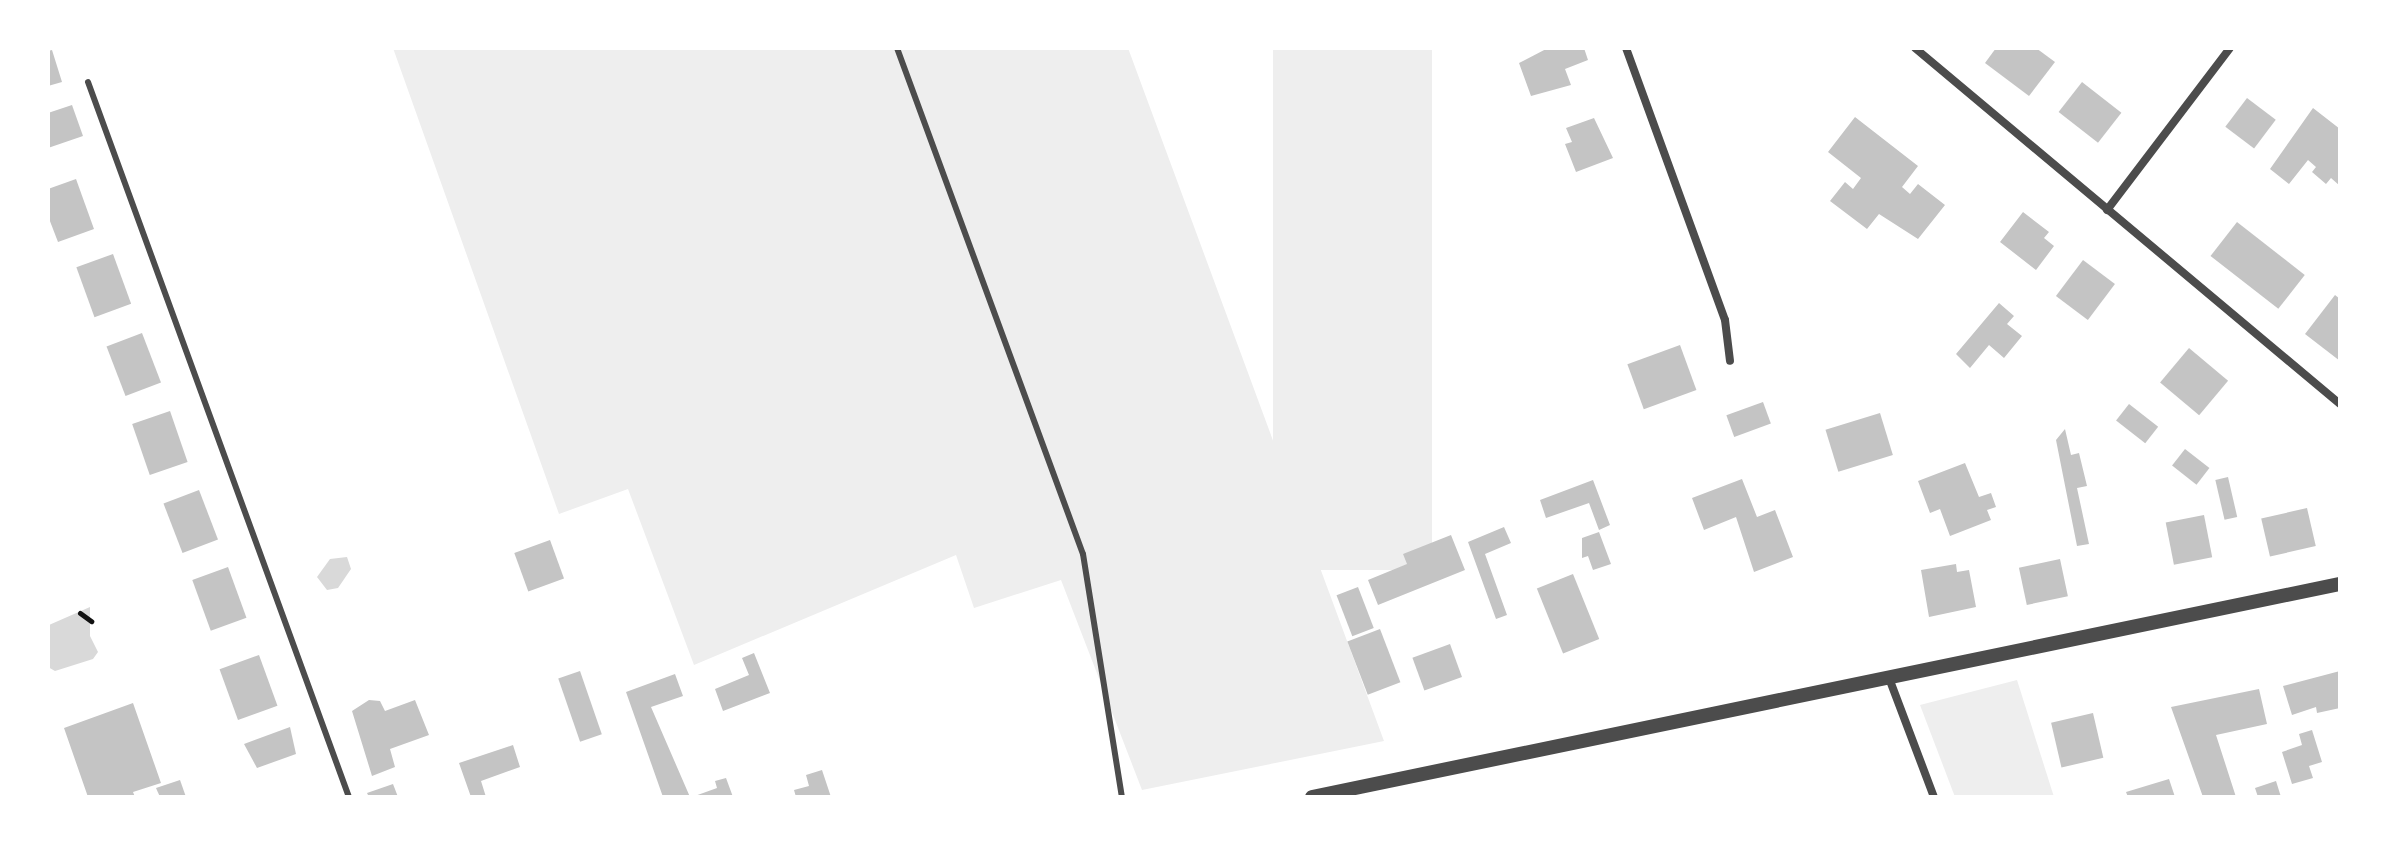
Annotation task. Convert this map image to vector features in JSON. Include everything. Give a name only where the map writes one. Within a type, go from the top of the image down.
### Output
[{"type":"street","points":[[1626,48],[1725,320],[1730,361]]},
{"type":"street","points":[[1915,48],[2340,404]]},
{"type":"street","points":[[2107,210],[2230,48]]},
{"type":"street","points":[[1312,797],[2340,584]]},
{"type":"street","points":[[1889,678],[1934,797]]},
{"type":"lane","points":[[897,48],[1083,554],[1122,797]]},
{"type":"lane","points":[[88,82],[349,797]]},
{"type":"path","points":[[80,613],[91,621]]},
{"type":"shaded area","points":[[393,48],[1128,48],[1384,741],[1142,790],[1061,580],[974,608],[956,555],[694,665],[628,489],[559,514]]},
{"type":"shaded area","points":[[1273,48],[1432,48],[1432,570],[1273,570]]},
{"type":"shaded area","points":[[347,557],[351,569],[338,588],[327,590],[317,577],[330,559]]},
{"type":"shaded area","points":[[90,607],[90,636],[98,652],[93,659],[55,671],[48,667],[49,625]]},
{"type":"shaded area","points":[[2017,680],[2054,797],[1955,797],[1920,705]]},
{"type":"building","points":[[1548,48],[1584,48],[1588,60],[1565,69],[1571,85],[1531,96],[1519,63]]},
{"type":"building","points":[[1996,48],[2036,48],[2055,62],[2029,96],[1985,63]]},
{"type":"building","points":[[52,50],[62,82],[48,86],[48,51]]},
{"type":"building","points":[[2082,82],[2121,113],[2098,143],[2059,112]]},
{"type":"building","points":[[2247,98],[2276,120],[2254,148],[2225,127]]},
{"type":"building","points":[[72,105],[83,136],[48,148],[48,113]]},
{"type":"building","points":[[2313,108],[2340,129],[2340,186],[2331,178],[2326,184],[2312,172],[2316,167],[2308,160],[2289,184],[2270,169]]},
{"type":"building","points":[[1855,117],[1918,166],[1902,187],[1910,194],[1918,184],[1945,205],[1918,239],[1879,214],[1867,229],[1830,201],[1845,182],[1853,189],[1861,178],[1828,152]]},
{"type":"building","points":[[1594,118],[1613,158],[1576,172],[1565,144],[1572,142],[1566,128]]},
{"type":"building","points":[[76,179],[94,229],[58,242],[48,216],[48,189]]},
{"type":"building","points":[[2023,212],[2049,232],[2044,238],[2054,246],[2036,270],[2000,242]]},
{"type":"building","points":[[2237,222],[2305,275],[2278,309],[2211,256]]},
{"type":"building","points":[[113,254],[131,304],[94,317],[76,267]]},
{"type":"building","points":[[2083,260],[2115,284],[2088,320],[2056,296]]},
{"type":"building","points":[[2335,295],[2340,299],[2340,361],[2305,334]]},
{"type":"building","points":[[1999,303],[2014,316],[2007,324],[2022,336],[2004,358],[1989,345],[1970,368],[1956,354]]},
{"type":"building","points":[[142,333],[161,382],[126,396],[107,347]]},
{"type":"building","points":[[1680,345],[1696,390],[1644,409],[1627,364]]},
{"type":"building","points":[[2189,348],[2228,381],[2199,415],[2160,382]]},
{"type":"building","points":[[1763,402],[1771,424],[1734,437],[1726,415]]},
{"type":"building","points":[[2129,404],[2158,427],[2145,443],[2116,421]]},
{"type":"building","points":[[170,411],[188,462],[150,475],[132,424]]},
{"type":"building","points":[[1880,413],[1893,455],[1838,472],[1825,430]]},
{"type":"building","points":[[2065,429],[2071,455],[2079,453],[2087,486],[2077,488],[2089,544],[2077,546],[2056,440]]},
{"type":"building","points":[[2185,449],[2209,468],[2196,485],[2172,466]]},
{"type":"building","points":[[1965,463],[1979,497],[1991,493],[1996,507],[1987,510],[1991,520],[1950,536],[1940,509],[1930,513],[1918,481]]},
{"type":"building","points":[[2228,477],[2237,517],[2225,520],[2215,480]]},
{"type":"building","points":[[1742,479],[1757,517],[1775,510],[1793,557],[1754,572],[1736,517],[1704,530],[1692,498]]},
{"type":"building","points":[[1593,480],[1610,525],[1599,530],[1589,503],[1546,518],[1540,500]]},
{"type":"building","points":[[199,490],[218,539],[183,553],[164,504]]},
{"type":"building","points":[[2307,508],[2316,546],[2270,557],[2261,519]]},
{"type":"building","points":[[2204,515],[2212,557],[2174,565],[2166,522]]},
{"type":"building","points":[[1504,527],[1511,543],[1485,554],[1507,615],[1496,619],[1468,542]]},
{"type":"building","points":[[1599,532],[1611,564],[1593,570],[1588,556],[1582,558],[1582,538]]},
{"type":"building","points":[[1451,535],[1465,570],[1378,605],[1368,580],[1407,564],[1403,554]]},
{"type":"building","points":[[550,540],[564,579],[528,592],[514,553]]},
{"type":"building","points":[[2060,559],[2068,596],[2027,605],[2019,568]]},
{"type":"building","points":[[1956,564],[1957,572],[1969,570],[1976,607],[1929,617],[1921,570]]},
{"type":"building","points":[[228,567],[246,618],[211,631],[192,580]]},
{"type":"building","points":[[1573,574],[1599,639],[1563,654],[1537,589]]},
{"type":"building","points":[[1358,587],[1374,628],[1352,636],[1337,595]]},
{"type":"building","points":[[1380,629],[1400,682],[1368,695],[1347,642]]},
{"type":"building","points":[[1450,644],[1462,677],[1424,691],[1412,658]]},
{"type":"building","points":[[754,653],[770,693],[723,711],[715,689],[749,675],[742,658]]},
{"type":"building","points":[[259,655],[277,706],[238,720],[220,669]]},
{"type":"building","points":[[580,671],[602,734],[580,742],[558,678]]},
{"type":"building","points":[[2340,671],[2340,708],[2317,713],[2316,707],[2292,715],[2283,686]]},
{"type":"building","points":[[675,674],[683,696],[651,707],[690,797],[663,797],[626,692]]},
{"type":"building","points":[[2259,689],[2267,724],[2216,735],[2236,797],[2203,797],[2171,707]]},
{"type":"building","points":[[369,700],[380,701],[385,711],[415,700],[429,735],[390,749],[395,767],[372,776],[352,711]]},
{"type":"building","points":[[133,703],[161,783],[133,792],[135,797],[88,797],[64,728]]},
{"type":"building","points":[[2093,713],[2103,758],[2061,767],[2051,723]]},
{"type":"building","points":[[290,727],[296,754],[257,768],[244,744]]},
{"type":"building","points":[[2312,730],[2322,762],[2309,766],[2313,778],[2292,784],[2282,752],[2302,745],[2299,734]]},
{"type":"building","points":[[513,745],[520,767],[481,781],[486,797],[471,797],[459,763]]},
{"type":"building","points":[[822,770],[831,797],[796,797],[794,790],[809,786],[806,775]]},
{"type":"building","points":[[726,778],[733,797],[692,797],[717,788],[715,781]]},
{"type":"building","points":[[2169,779],[2175,797],[2128,797],[2126,792]]},
{"type":"building","points":[[180,780],[186,797],[160,797],[156,788]]},
{"type":"building","points":[[2276,781],[2281,797],[2258,797],[2255,788]]},
{"type":"building","points":[[393,784],[398,797],[369,797],[367,793]]}]
